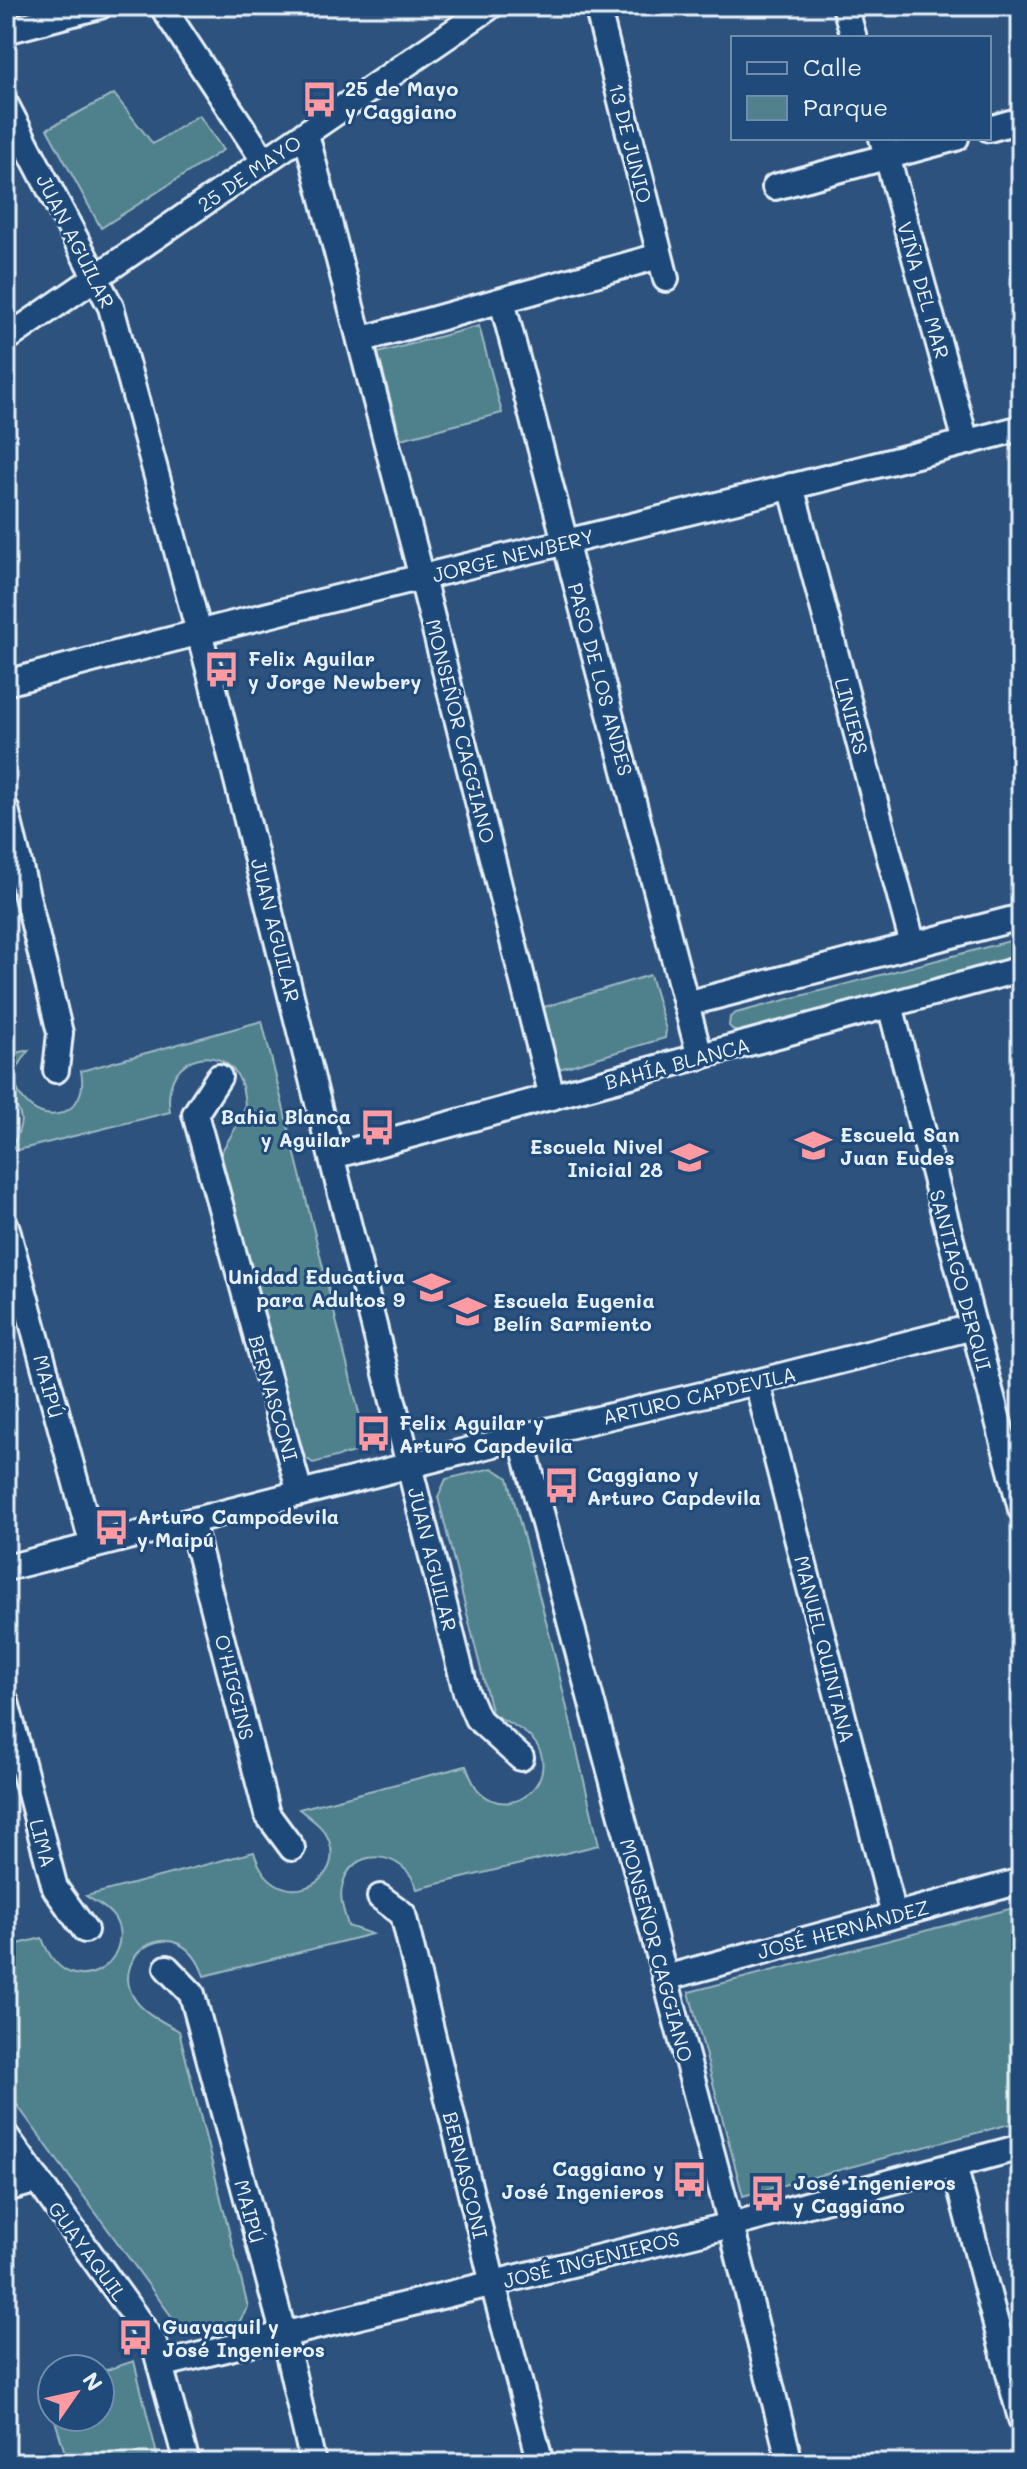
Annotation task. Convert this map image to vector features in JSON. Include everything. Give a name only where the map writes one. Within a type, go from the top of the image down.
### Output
[{"type":"street","points":[[6,31],[100,6]]},
{"type":"street","points":[[162,6],[265,162]]},
{"type":"street","name":"25 DE MAYO","points":[[6,339],[491,6]]},
{"type":"street","name":"13 DE JUNIO","points":[[502,301],[662,267],[597,6]]},
{"type":"street","points":[[845,6],[853,36]]},
{"type":"street","name":"JUAN AGUILAR","points":[[6,105],[15,141],[97,277],[111,307],[200,631],[466,1692],[477,1718],[521,1758]]},
{"type":"street","points":[[991,128],[1021,120]]},
{"type":"street","name":"MONSEÑOR CAGGIANO","points":[[306,134],[422,578],[552,1097]]},
{"type":"street","points":[[775,187],[884,148],[942,140]]},
{"type":"street","name":"VIÑA DEL MAR","points":[[884,148],[966,442]]},
{"type":"street","points":[[360,340],[502,301]]},
{"type":"street","name":"PASO DE LOS ANDES","points":[[502,301],[700,1057]]},
{"type":"street","name":"JORGE NEWBERY","points":[[6,683],[200,631],[1021,428]]},
{"type":"street","name":"LINIERS","points":[[791,486],[913,945]]},
{"type":"street","points":[[6,809],[60,1033],[56,1070]]},
{"type":"street","points":[[686,1004],[1021,917]]},
{"type":"street","name":"BAHÍA BLANCA","points":[[333,1156],[1021,969]]},
{"type":"street","name":"SANTIAGO DERQUI","points":[[890,1005],[1021,1509]]},
{"type":"street","name":"BERNASCONI","points":[[219,1077],[195,1114],[300,1493]]},
{"type":"street","name":"MAIPÚ","points":[[6,1226],[93,1546]]},
{"type":"street","name":"ARTURO CAPDEVILA","points":[[6,1568],[521,1437],[973,1327]]},
{"type":"street","name":"MANUEL QUINTANA","points":[[757,1382],[894,1915]]},
{"type":"street","name":"MONSEÑOR CAGGIANO","points":[[521,1437],[731,2225],[790,2463]]},
{"type":"street","name":"O'HIGGINS","points":[[191,1521],[267,1814],[292,1848]]},
{"type":"street","name":"LIMA","points":[[6,1702],[55,1888],[85,1930]]},
{"type":"street","name":"JOSÉ HERNÁNDEZ","points":[[665,1978],[1021,1881]]},
{"type":"street","name":"BERNASCONI","points":[[380,1897],[403,1914],[493,2284],[541,2463]]},
{"type":"street","name":"MAIPÚ","points":[[167,1968],[192,1994],[284,2336],[313,2463]]},
{"type":"street","name":"GUAYAQUIL","points":[[6,2136],[154,2343],[187,2463]]},
{"type":"street","name":"JOSÉ INGENIEROS","points":[[160,2365],[731,2225],[1021,2147]]},
{"type":"street","points":[[954,2165],[1021,2419]]},
{"type":"street","points":[[6,2189],[38,2180]]},
{"type":"green space","points":[[114,94],[153,144],[199,115],[223,150],[101,228],[47,129]]},
{"type":"green space","points":[[479,326],[502,413],[401,439],[378,353]]},
{"type":"green space","points":[[1021,938],[1021,962],[741,1032],[729,1026],[730,1017],[736,1013]]},
{"type":"green space","points":[[650,975],[666,1030],[665,1038],[556,1070],[541,1008]]},
{"type":"green space","points":[[262,1021],[365,1437],[355,1452],[313,1463],[296,1451],[221,1153],[245,1105],[237,1075],[226,1064],[213,1058],[199,1058],[186,1063],[176,1074],[170,1090],[170,1112],[10,1152],[21,1122],[18,1109],[6,1094],[6,1055],[29,1050],[16,1072],[16,1087],[30,1106],[52,1115],[63,1113],[79,1098],[81,1071]]},
{"type":"green space","points":[[492,1468],[508,1478],[553,1648],[599,1845],[417,1889],[402,1866],[378,1857],[366,1859],[355,1864],[347,1874],[341,1897],[348,1926],[372,1934],[204,1976],[193,1955],[179,1944],[164,1941],[150,1944],[138,1953],[130,1966],[128,1981],[134,1998],[143,2008],[179,2031],[248,2307],[238,2324],[198,2335],[180,2328],[6,2090],[6,1947],[42,1938],[54,1960],[68,1972],[83,1975],[97,1971],[109,1962],[117,1949],[120,1934],[112,1915],[86,1896],[254,1852],[263,1872],[276,1884],[291,1889],[305,1888],[318,1881],[327,1870],[331,1856],[326,1835],[299,1809],[466,1766],[478,1790],[494,1801],[520,1799],[531,1791],[542,1768],[541,1755],[534,1741],[525,1733],[492,1714],[438,1497],[446,1479]]},
{"type":"green space","points":[[1021,1906],[1021,2121],[743,2196],[689,1992]]},
{"type":"green space","points":[[134,2361],[159,2463],[43,2463],[66,2456],[59,2433],[116,2433],[116,2367]]},
{"type":"place","name":"25 de Mayo y Caggiano","points":[[319,99]]},
{"type":"place","name":"Felix Aguilar y Jorge Newbery","points":[[222,670]]},
{"type":"place","name":"Bahia Blanca y Aguilar","points":[[377,1127]]},
{"type":"place","name":"Escuela San Juan Eudes","points":[[814,1146]]},
{"type":"place","name":"Escuela Nivel Inicial 28","points":[[689,1157]]},
{"type":"place","name":"Unidad Educativa para Adultos 9","points":[[431,1287]]},
{"type":"place","name":"Escuela Eugenia Belín Sarmiento","points":[[467,1311]]},
{"type":"place","name":"Felix Aguilar y Arturo Capdevila","points":[[373,1434]]},
{"type":"place","name":"Caggiano y Arturo Capdevila","points":[[561,1486]]},
{"type":"place","name":"Arturo Campodevila y Maipú","points":[[111,1527]]},
{"type":"place","name":"Caggiano y José Ingenieros","points":[[690,2179]]},
{"type":"place","name":"José Ingenieros y Caggiano","points":[[767,2194]]},
{"type":"place","name":"Guayaquil y José Ingenieros","points":[[136,2338]]}]
